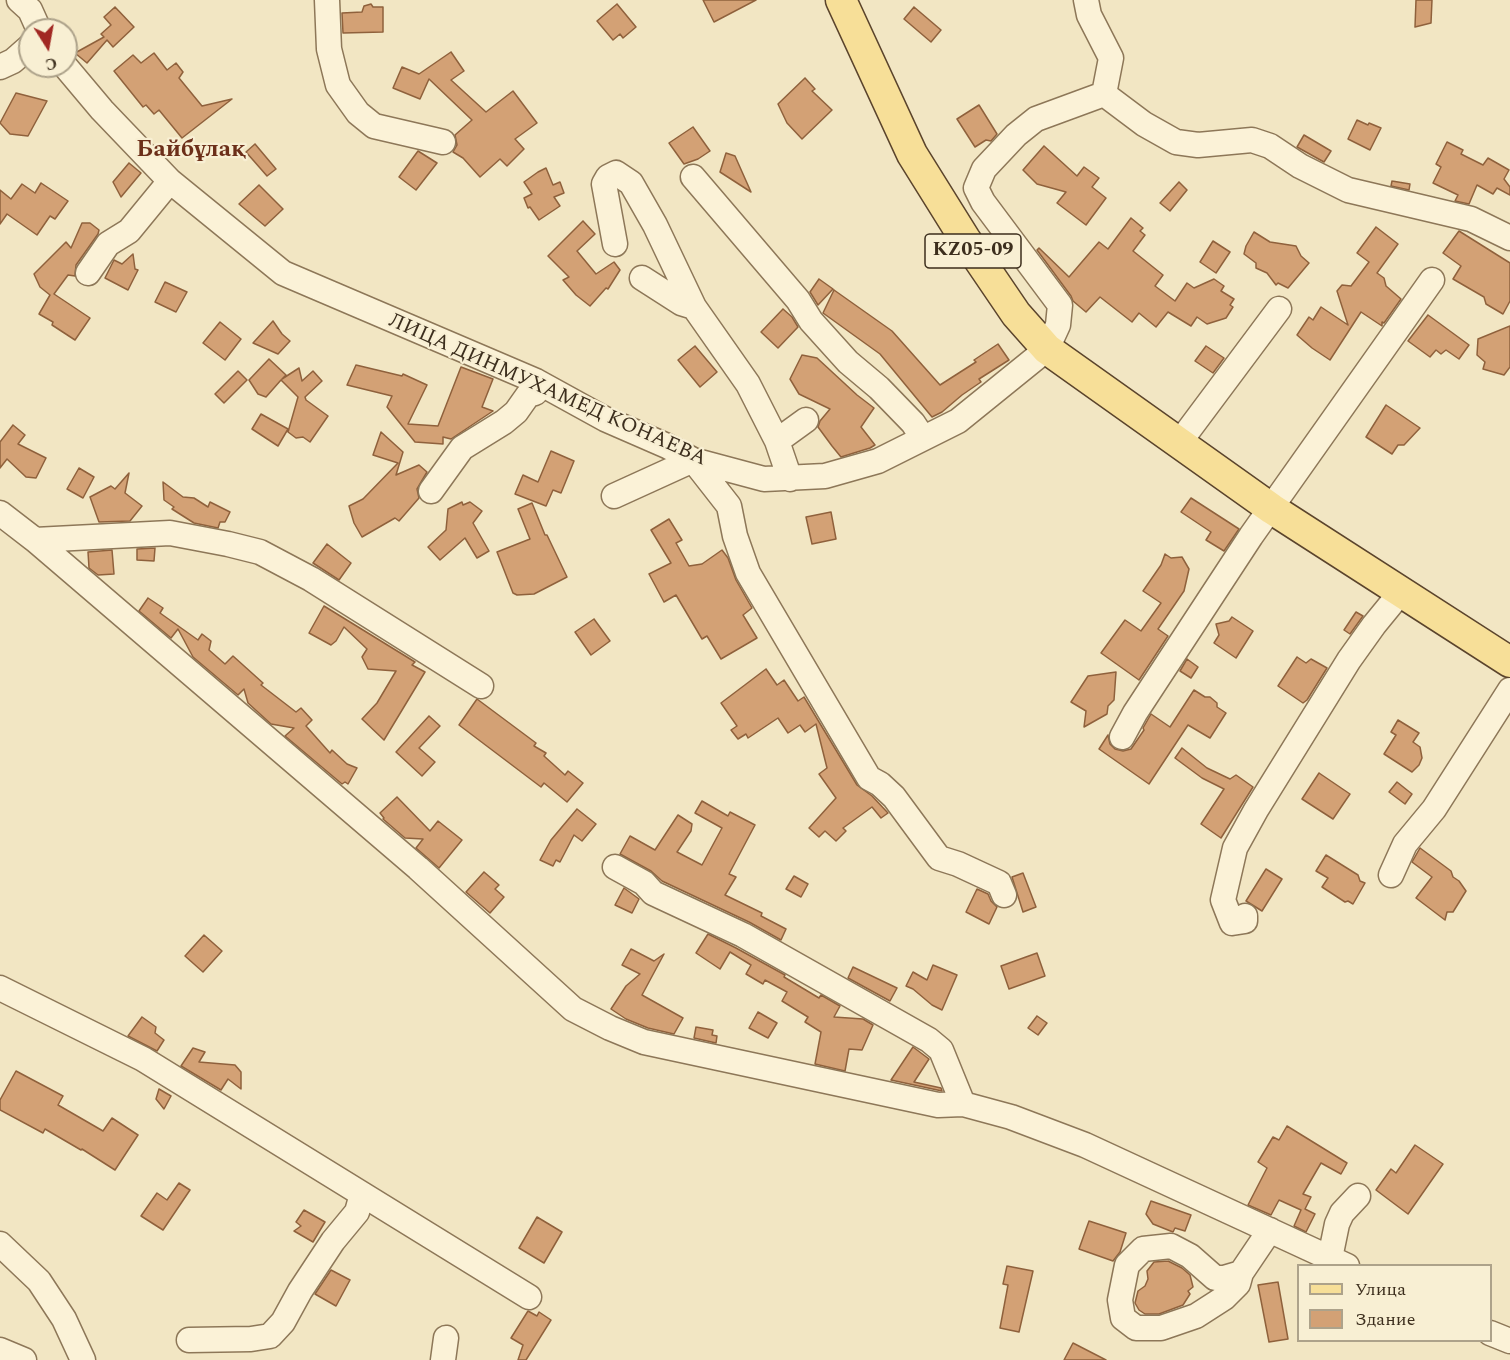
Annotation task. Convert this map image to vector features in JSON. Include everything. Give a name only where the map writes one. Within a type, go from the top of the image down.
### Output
[{"type":"main road","name":"KZ05-09","points":[[841,0],[912,154],[964,239],[1016,314],[1047,349],[1272,509],[1510,662]]},
{"type":"street","points":[[327,0],[329,49],[338,85],[358,113],[374,126],[443,142]]},
{"type":"street","points":[[1086,0],[1089,15],[1111,58],[1104,94]]},
{"type":"street","points":[[0,67],[18,57]]},
{"type":"street","name":"ЛИЦА ДИНМУХАМЕД КОНАЕВА","points":[[75,78],[102,110],[170,181],[283,273],[536,381],[604,419],[667,446],[693,460],[764,479],[825,476],[878,461],[958,421],[1047,349]]},
{"type":"street","points":[[1047,349],[1058,325],[1060,305],[983,202],[976,188],[984,169],[1016,135],[1036,119],[1104,94]]},
{"type":"street","points":[[1104,94],[1144,124],[1176,142],[1198,145],[1252,140],[1270,146],[1300,166],[1348,190],[1471,219],[1510,238]]},
{"type":"street","points":[[615,244],[604,184],[608,177],[616,173],[631,183],[655,225],[694,307],[748,384],[777,441],[790,479]]},
{"type":"street","points":[[693,177],[798,300],[811,321],[848,362],[879,388],[913,423],[923,438]]},
{"type":"street","points":[[88,273],[108,244],[129,231],[170,181]]},
{"type":"street","points":[[642,278],[681,303],[694,307]]},
{"type":"street","points":[[1122,737],[1135,713],[1251,536],[1432,280]]},
{"type":"street","points":[[1179,442],[1279,309]]},
{"type":"street","points":[[431,491],[462,448],[504,422],[516,412],[528,395],[535,393],[536,381]]},
{"type":"street","points":[[777,441],[806,420]]},
{"type":"street","points":[[614,496],[693,460],[729,506],[735,536],[748,573],[869,778],[880,784],[894,797],[939,858],[999,883],[1004,895]]},
{"type":"street","points":[[729,506],[741,480],[764,479]]},
{"type":"street","points":[[0,513],[35,540],[418,868],[573,1009],[610,1028],[644,1042],[938,1105],[963,1104],[1011,1117],[1085,1145],[1339,1262],[1337,1224],[1342,1213],[1358,1196]]},
{"type":"street","points":[[35,540],[170,533],[260,552],[311,579],[481,686]]},
{"type":"street","points":[[1245,916],[1245,921],[1232,923],[1223,900],[1235,848],[1349,660],[1401,592]]},
{"type":"street","points":[[1391,875],[1405,844],[1434,809],[1510,690]]},
{"type":"street","points":[[615,867],[653,892],[743,935],[929,1040],[941,1050],[963,1104]]},
{"type":"street","points":[[0,988],[143,1059],[530,1297]]},
{"type":"street","points":[[189,1340],[251,1339],[270,1336],[283,1322],[327,1249],[357,1212],[362,1194]]},
{"type":"street","points":[[1241,1273],[1215,1278],[1190,1256],[1172,1246],[1143,1249],[1127,1265],[1120,1300],[1124,1318],[1136,1328],[1161,1328],[1196,1317],[1238,1284],[1241,1273],[1270,1230]]},
{"type":"street","points":[[0,1244],[39,1281],[64,1319],[83,1360]]},
{"type":"street","points":[[1492,1333],[1510,1341]]},
{"type":"street","points":[[0,1350],[24,1360]]},
{"type":"building","points":[[703,0],[756,0],[714,22]]},
{"type":"building","points":[[1416,0],[1432,0],[1431,23],[1415,27]]},
{"type":"building","points":[[371,4],[373,7],[383,7],[383,32],[343,33],[342,13],[362,12],[364,6]]},
{"type":"building","points":[[617,4],[636,27],[623,38],[620,34],[613,40],[597,21]]},
{"type":"building","points":[[115,7],[134,27],[113,47],[107,40],[87,63],[78,56],[78,51],[104,37],[101,34],[111,25],[104,17]]},
{"type":"building","points":[[914,7],[941,30],[931,42],[904,19]]},
{"type":"building","points":[[451,52],[464,71],[451,80],[486,112],[513,91],[537,123],[515,139],[524,149],[507,166],[500,159],[480,177],[463,158],[453,152],[457,145],[455,135],[472,120],[429,79],[420,99],[393,88],[402,67],[419,74]]},
{"type":"building","points":[[154,53],[167,70],[176,63],[183,72],[179,78],[202,106],[232,99],[182,138],[159,110],[154,114],[146,105],[143,107],[114,71],[133,55],[141,63]]},
{"type":"building","points":[[805,78],[815,89],[812,91],[832,110],[802,139],[787,123],[778,104]]},
{"type":"building","points":[[16,93],[47,101],[28,136],[10,134],[0,123]]},
{"type":"building","points":[[979,105],[997,134],[991,141],[986,140],[975,147],[957,119]]},
{"type":"building","points":[[1357,120],[1381,128],[1370,150],[1348,139]]},
{"type":"building","points":[[693,127],[710,151],[684,164],[669,143]]},
{"type":"building","points":[[1304,135],[1331,151],[1324,162],[1297,147]]},
{"type":"building","points":[[1447,142],[1463,150],[1461,154],[1483,165],[1488,158],[1509,170],[1504,179],[1510,187],[1510,195],[1497,188],[1493,194],[1477,185],[1469,204],[1455,201],[1458,195],[1433,183],[1441,167],[1436,164]]},
{"type":"building","points":[[255,144],[276,169],[267,176],[246,152]]},
{"type":"building","points":[[1044,146],[1077,176],[1084,167],[1099,178],[1092,187],[1106,198],[1086,225],[1057,203],[1066,192],[1037,184],[1023,170]]},
{"type":"building","points":[[418,151],[437,163],[416,190],[399,177]]},
{"type":"building","points":[[726,153],[735,156],[751,192],[720,172]]},
{"type":"building","points":[[129,163],[141,173],[121,197],[113,182]]},
{"type":"building","points":[[546,168],[553,185],[560,182],[564,193],[554,197],[560,206],[539,220],[530,207],[528,208],[524,198],[532,194],[524,182]]},
{"type":"building","points":[[1392,181],[1410,184],[1409,190],[1391,186]]},
{"type":"building","points":[[1179,182],[1187,190],[1170,211],[1160,203]]},
{"type":"building","points":[[41,183],[68,201],[55,219],[50,216],[37,235],[7,214],[0,224],[0,190],[11,199],[22,184],[35,193]]},
{"type":"building","points":[[259,185],[283,209],[265,226],[239,204]]},
{"type":"building","points":[[1131,218],[1143,228],[1140,231],[1145,235],[1133,251],[1163,275],[1155,286],[1175,301],[1187,283],[1194,288],[1214,279],[1224,286],[1221,291],[1234,299],[1230,305],[1233,307],[1226,318],[1207,324],[1197,317],[1191,326],[1168,312],[1156,327],[1139,313],[1132,322],[1100,297],[1086,312],[1073,301],[1037,250],[1039,248],[1069,277],[1099,242],[1108,249]]},
{"type":"building","points":[[583,221],[595,234],[577,251],[596,274],[614,262],[620,270],[608,289],[606,288],[590,306],[563,280],[569,277],[548,256]]},
{"type":"building","points":[[82,223],[90,223],[99,230],[98,234],[76,265],[75,276],[68,275],[54,294],[90,318],[75,340],[39,314],[50,295],[40,287],[34,274],[66,242],[71,248]]},
{"type":"building","points":[[1376,227],[1398,244],[1377,273],[1384,278],[1386,286],[1401,299],[1384,323],[1382,322],[1382,326],[1361,312],[1330,360],[1297,335],[1309,317],[1313,320],[1321,307],[1348,325],[1337,291],[1342,285],[1351,286],[1369,262],[1357,253]]},
{"type":"building","points":[[1459,231],[1510,263],[1510,301],[1503,314],[1486,304],[1484,297],[1453,279],[1461,266],[1443,253]]},
{"type":"building","points":[[1254,232],[1270,242],[1296,246],[1301,256],[1309,263],[1288,288],[1278,283],[1276,285],[1267,273],[1256,268],[1256,263],[1244,254]]},
{"type":"building","points":[[1213,241],[1230,252],[1216,273],[1200,262]]},
{"type":"building","points":[[133,254],[135,269],[138,270],[128,290],[105,278],[114,260],[122,264]]},
{"type":"building","points":[[819,279],[833,289],[818,305],[810,292]]},
{"type":"building","points":[[165,282],[187,292],[176,312],[155,302]]},
{"type":"building","points":[[834,290],[892,331],[940,385],[976,362],[974,360],[998,344],[1009,360],[979,379],[981,382],[932,417],[880,354],[823,313]]},
{"type":"building","points":[[783,309],[798,327],[778,348],[761,332]]},
{"type":"building","points":[[1428,315],[1469,345],[1459,359],[1446,350],[1441,354],[1436,350],[1430,357],[1408,341]]},
{"type":"building","points":[[273,321],[290,341],[278,354],[253,343]]},
{"type":"building","points":[[220,322],[241,339],[225,360],[203,343]]},
{"type":"building","points":[[1510,326],[1510,367],[1504,375],[1483,369],[1485,362],[1477,355],[1478,339]]},
{"type":"building","points":[[695,346],[717,372],[700,387],[678,360]]},
{"type":"building","points":[[1206,346],[1224,358],[1213,373],[1195,361]]},
{"type":"building","points":[[802,355],[817,358],[874,408],[861,427],[875,445],[841,457],[832,446],[818,427],[830,409],[799,394],[790,379]]},
{"type":"building","points":[[269,359],[286,375],[282,379],[299,368],[302,381],[313,371],[322,381],[305,397],[328,416],[310,442],[303,437],[296,438],[288,432],[298,397],[281,380],[266,397],[258,394],[249,380]]},
{"type":"building","points":[[356,365],[402,376],[403,374],[427,385],[408,424],[438,426],[461,367],[493,379],[482,407],[493,411],[451,439],[443,437],[443,444],[415,442],[387,407],[392,396],[347,385]]},
{"type":"building","points":[[238,371],[247,380],[224,403],[215,394]]},
{"type":"building","points":[[1386,405],[1420,428],[1404,445],[1398,445],[1392,454],[1366,437]]},
{"type":"building","points":[[261,414],[288,429],[278,446],[252,429]]},
{"type":"building","points":[[13,425],[25,435],[18,444],[46,458],[36,478],[26,477],[7,459],[0,468],[0,442]]},
{"type":"building","points":[[381,432],[403,452],[396,475],[419,465],[427,472],[417,489],[419,498],[399,521],[395,518],[362,537],[354,523],[349,506],[363,499],[398,463],[373,455]]},
{"type":"building","points":[[551,451],[574,461],[561,493],[553,490],[546,506],[515,494],[523,475],[538,482]]},
{"type":"building","points":[[79,468],[94,477],[83,498],[67,489]]},
{"type":"building","points":[[129,473],[125,493],[142,506],[130,521],[99,522],[90,497],[111,486],[115,489]]},
{"type":"building","points":[[163,482],[183,497],[194,498],[208,507],[210,502],[230,512],[225,522],[220,522],[218,528],[194,523],[172,509],[174,507],[164,500]]},
{"type":"building","points":[[1191,498],[1239,529],[1224,551],[1206,540],[1211,532],[1181,512]]},
{"type":"building","points":[[462,502],[463,505],[470,502],[482,511],[473,523],[489,551],[477,558],[465,538],[440,560],[428,547],[446,530],[448,509]]},
{"type":"building","points":[[532,503],[545,535],[567,577],[534,594],[517,595],[513,593],[497,552],[530,539],[518,509]]},
{"type":"building","points":[[831,512],[836,539],[812,544],[806,517]]},
{"type":"building","points":[[669,519],[682,540],[676,543],[689,566],[702,564],[722,550],[752,608],[743,615],[757,638],[721,659],[707,636],[702,639],[676,595],[664,602],[649,574],[671,563],[651,530]]},
{"type":"building","points":[[327,544],[351,563],[339,580],[313,563]]},
{"type":"building","points":[[155,548],[154,561],[137,560],[137,549]]},
{"type":"building","points":[[112,550],[114,574],[98,575],[89,568],[88,552]]},
{"type":"building","points":[[1165,554],[1171,558],[1182,557],[1189,569],[1184,591],[1158,629],[1168,636],[1139,680],[1101,653],[1125,620],[1141,631],[1161,603],[1143,591],[1161,565]]},
{"type":"building","points":[[148,598],[163,608],[160,613],[198,640],[202,634],[211,641],[209,650],[225,664],[233,656],[263,683],[261,685],[296,712],[301,708],[312,720],[306,726],[330,753],[332,750],[347,764],[357,768],[348,784],[345,782],[342,784],[285,736],[294,728],[271,724],[248,703],[244,689],[238,695],[193,657],[178,629],[171,638],[139,611]]},
{"type":"building","points":[[324,606],[415,662],[412,665],[425,672],[384,740],[362,719],[377,703],[396,671],[368,669],[362,657],[367,649],[344,627],[331,645],[309,633]]},
{"type":"building","points":[[1356,612],[1363,616],[1350,634],[1344,630]]},
{"type":"building","points":[[1232,617],[1253,631],[1236,658],[1214,643],[1219,635],[1216,624],[1229,621]]},
{"type":"building","points":[[594,619],[610,641],[591,655],[575,632]]},
{"type":"building","points":[[1297,657],[1306,663],[1311,659],[1327,668],[1303,703],[1278,686]]},
{"type":"building","points":[[1187,659],[1198,667],[1191,678],[1180,671]]},
{"type":"building","points":[[766,669],[777,685],[784,680],[798,701],[804,697],[857,785],[872,796],[888,813],[881,818],[872,807],[843,828],[846,831],[836,841],[825,831],[819,837],[809,828],[836,798],[819,774],[827,768],[816,724],[805,732],[800,725],[788,733],[778,718],[748,738],[746,734],[738,739],[731,730],[737,726],[721,703]]},
{"type":"building","points":[[1116,672],[1114,700],[1108,706],[1107,714],[1084,727],[1086,711],[1071,702],[1088,676]]},
{"type":"building","points":[[1194,690],[1205,697],[1210,697],[1217,703],[1217,707],[1226,713],[1210,738],[1188,725],[1149,784],[1099,749],[1108,735],[1110,744],[1115,749],[1123,751],[1131,749],[1144,730],[1151,714],[1170,727]]},
{"type":"building","points":[[477,699],[536,743],[534,746],[546,753],[544,756],[565,775],[568,771],[583,783],[567,802],[544,783],[541,787],[459,725]]},
{"type":"building","points":[[429,716],[440,726],[419,748],[435,762],[422,776],[396,752]]},
{"type":"building","points":[[1398,720],[1419,733],[1413,742],[1420,747],[1422,758],[1412,772],[1384,754],[1396,735],[1391,732]]},
{"type":"building","points":[[1182,748],[1207,768],[1230,779],[1236,775],[1253,787],[1221,838],[1201,824],[1224,789],[1202,778],[1175,758]]},
{"type":"building","points":[[1319,773],[1350,794],[1333,819],[1302,799]]},
{"type":"building","points":[[1397,782],[1412,794],[1405,804],[1389,792]]},
{"type":"building","points":[[397,797],[430,831],[438,821],[462,840],[439,868],[416,848],[423,839],[405,838],[383,819],[380,813]]},
{"type":"building","points":[[702,801],[728,816],[730,812],[755,825],[729,874],[736,877],[725,895],[762,913],[761,916],[786,929],[781,940],[749,922],[662,881],[651,871],[620,854],[630,836],[655,850],[678,815],[692,824],[691,831],[677,852],[702,865],[722,828],[695,813]]},
{"type":"building","points":[[577,809],[596,824],[582,841],[574,835],[560,862],[556,860],[553,866],[540,860],[551,840]]},
{"type":"building","points":[[1420,848],[1451,871],[1453,877],[1466,891],[1453,912],[1447,912],[1445,920],[1416,898],[1432,877],[1412,862]]},
{"type":"building","points":[[1326,855],[1358,875],[1360,881],[1365,883],[1353,904],[1345,902],[1322,887],[1328,878],[1316,871]]},
{"type":"building","points":[[1266,869],[1282,879],[1262,911],[1246,901]]},
{"type":"building","points":[[484,872],[499,885],[495,889],[504,897],[490,913],[466,892]]},
{"type":"building","points":[[1023,873],[1036,907],[1023,912],[1012,877]]},
{"type":"building","points":[[794,876],[808,884],[801,897],[786,889]]},
{"type":"building","points":[[624,888],[639,899],[632,913],[615,905]]},
{"type":"building","points":[[977,889],[988,894],[997,907],[989,924],[966,912]]},
{"type":"building","points":[[708,934],[785,975],[784,977],[819,998],[821,995],[840,1006],[834,1017],[863,1019],[873,1025],[862,1050],[849,1049],[845,1071],[815,1064],[821,1032],[805,1022],[808,1017],[782,1001],[787,992],[765,980],[763,984],[746,974],[751,965],[730,952],[720,969],[696,953]]},
{"type":"building","points":[[204,935],[222,951],[203,972],[185,956]]},
{"type":"building","points":[[631,949],[654,961],[664,954],[642,995],[683,1018],[674,1034],[648,1028],[626,1019],[611,1009],[626,986],[640,974],[622,965]]},
{"type":"building","points":[[1037,953],[1045,976],[1009,989],[1001,966]]},
{"type":"building","points":[[933,965],[957,975],[942,1010],[906,986],[913,972],[927,980]]},
{"type":"building","points":[[853,967],[897,988],[890,1001],[848,978]]},
{"type":"building","points":[[758,1012],[777,1023],[768,1038],[749,1028]]},
{"type":"building","points":[[1037,1016],[1047,1023],[1038,1035],[1028,1028]]},
{"type":"building","points":[[142,1017],[156,1027],[155,1033],[164,1040],[157,1051],[128,1036]]},
{"type":"building","points":[[696,1027],[713,1030],[712,1035],[717,1036],[716,1043],[694,1038]]},
{"type":"building","points":[[913,1047],[929,1059],[914,1082],[941,1088],[942,1091],[891,1080]]},
{"type":"building","points":[[193,1048],[205,1052],[199,1062],[235,1065],[241,1072],[241,1089],[228,1079],[221,1090],[181,1066]]},
{"type":"building","points":[[16,1071],[63,1096],[58,1105],[103,1131],[112,1118],[138,1135],[115,1170],[45,1129],[43,1133],[0,1110],[0,1100]]},
{"type":"building","points":[[159,1089],[171,1096],[164,1109],[156,1099]]},
{"type":"building","points":[[1287,1126],[1347,1163],[1341,1174],[1321,1163],[1303,1194],[1311,1197],[1305,1209],[1315,1214],[1306,1232],[1294,1226],[1301,1210],[1279,1200],[1271,1215],[1248,1205],[1267,1168],[1258,1162],[1273,1137],[1279,1140]]},
{"type":"building","points":[[1415,1145],[1443,1164],[1408,1214],[1376,1190],[1391,1169],[1396,1173]]},
{"type":"building","points":[[179,1183],[190,1190],[163,1230],[141,1216],[157,1193],[167,1200]]},
{"type":"building","points":[[1151,1201],[1191,1215],[1185,1231],[1175,1228],[1173,1232],[1153,1224],[1146,1214]]},
{"type":"building","points":[[304,1210],[325,1222],[313,1242],[294,1231],[301,1226],[296,1222]]},
{"type":"building","points":[[537,1217],[562,1232],[544,1263],[519,1248]]},
{"type":"building","points":[[1089,1221],[1126,1233],[1120,1252],[1113,1261],[1079,1249]]},
{"type":"building","points":[[1168,1261],[1190,1275],[1193,1287],[1188,1291],[1190,1294],[1183,1305],[1159,1314],[1145,1314],[1135,1303],[1138,1291],[1145,1286],[1148,1279],[1147,1271],[1154,1262]]},
{"type":"building","points":[[1007,1266],[1033,1271],[1019,1332],[1000,1328],[1008,1285],[1003,1284]]},
{"type":"building","points":[[331,1270],[350,1280],[336,1306],[315,1294]]},
{"type":"building","points":[[1278,1282],[1288,1339],[1269,1342],[1258,1285]]},
{"type":"building","points":[[528,1311],[537,1316],[539,1312],[551,1320],[526,1360],[518,1360],[523,1345],[511,1338]]},
{"type":"building","points":[[1073,1343],[1106,1360],[1064,1360]]},
{"type":"district","name":"Байбұлақ","points":[[191,151]]}]
